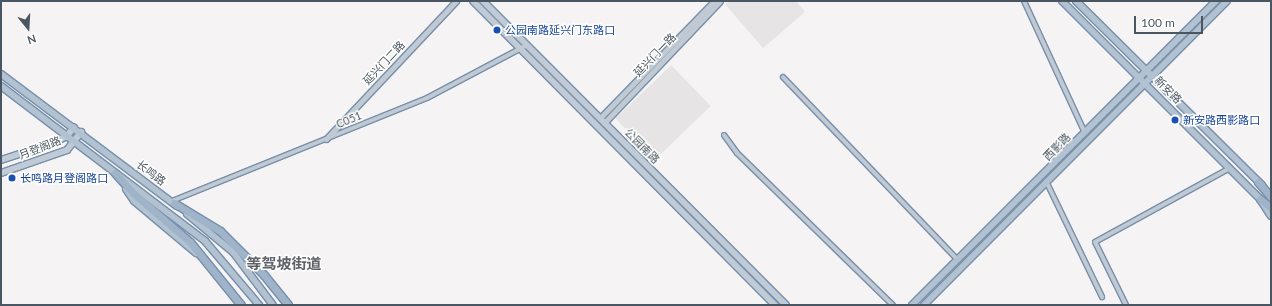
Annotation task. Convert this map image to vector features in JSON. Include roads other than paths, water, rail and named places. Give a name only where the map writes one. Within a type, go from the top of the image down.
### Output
[{"type":"highway","points":[[115,173],[133,193],[190,242],[241,305]]},
{"type":"highway","points":[[1258,182],[1271,197]]},
{"type":"highway","points":[[1260,199],[1271,208]]},
{"type":"highway","points":[[173,202],[207,221],[264,275],[288,305]]},
{"type":"main road","name":"公园南路","points":[[473,1],[602,120],[786,305]]},
{"type":"main road","name":"公园南路","points":[[483,1],[524,47],[775,305]]},
{"type":"main road","name":"新安路","points":[[1062,1],[1126,68],[1145,81],[1230,168],[1260,199],[1271,216]]},
{"type":"main road","name":"新安路","points":[[1076,1],[1258,182],[1271,192]]},
{"type":"main road","name":"西影路","points":[[912,305],[1085,133],[1139,76],[1147,70],[1216,1]]},
{"type":"main road","name":"西影路","points":[[924,305],[1046,180],[1227,1]]},
{"type":"main road","name":"长鸣路","points":[[1,74],[81,132],[173,202],[233,252],[273,305]]},
{"type":"main road","name":"长鸣路","points":[[1,86],[67,136],[72,144],[115,173],[205,241],[259,305]]},
{"type":"main road","name":"月登阁路","points":[[1,160],[67,136],[74,127]]},
{"type":"main road","name":"月登阁路","points":[[1,173],[63,152],[72,144],[81,132]]},
{"type":"main road","points":[[115,173],[134,201],[213,271],[237,305]]},
{"type":"street","name":"延兴门二路","points":[[326,139],[456,1]]},
{"type":"street","name":"延兴门一路","points":[[602,120],[714,1]]},
{"type":"street","name":"延兴门一路","points":[[602,120],[720,1]]},
{"type":"street","points":[[1024,1],[1085,133]]},
{"type":"street","name":"C051","points":[[173,202],[428,98],[524,47]]},
{"type":"street","points":[[783,77],[958,260]]},
{"type":"street","points":[[724,135],[737,153],[892,305]]},
{"type":"street","points":[[1126,305],[1095,242],[1230,168]]},
{"type":"street","points":[[1046,180],[1102,297]]},
{"type":"place","name":"公园南路延兴门东路口","points":[[497,30]]},
{"type":"place","name":"新安路西影路口","points":[[1175,120]]},
{"type":"place","name":"长鸣路月登阁路口","points":[[12,178]]},
{"type":"district","name":"等驾坡街道","points":[[284,264]]}]
